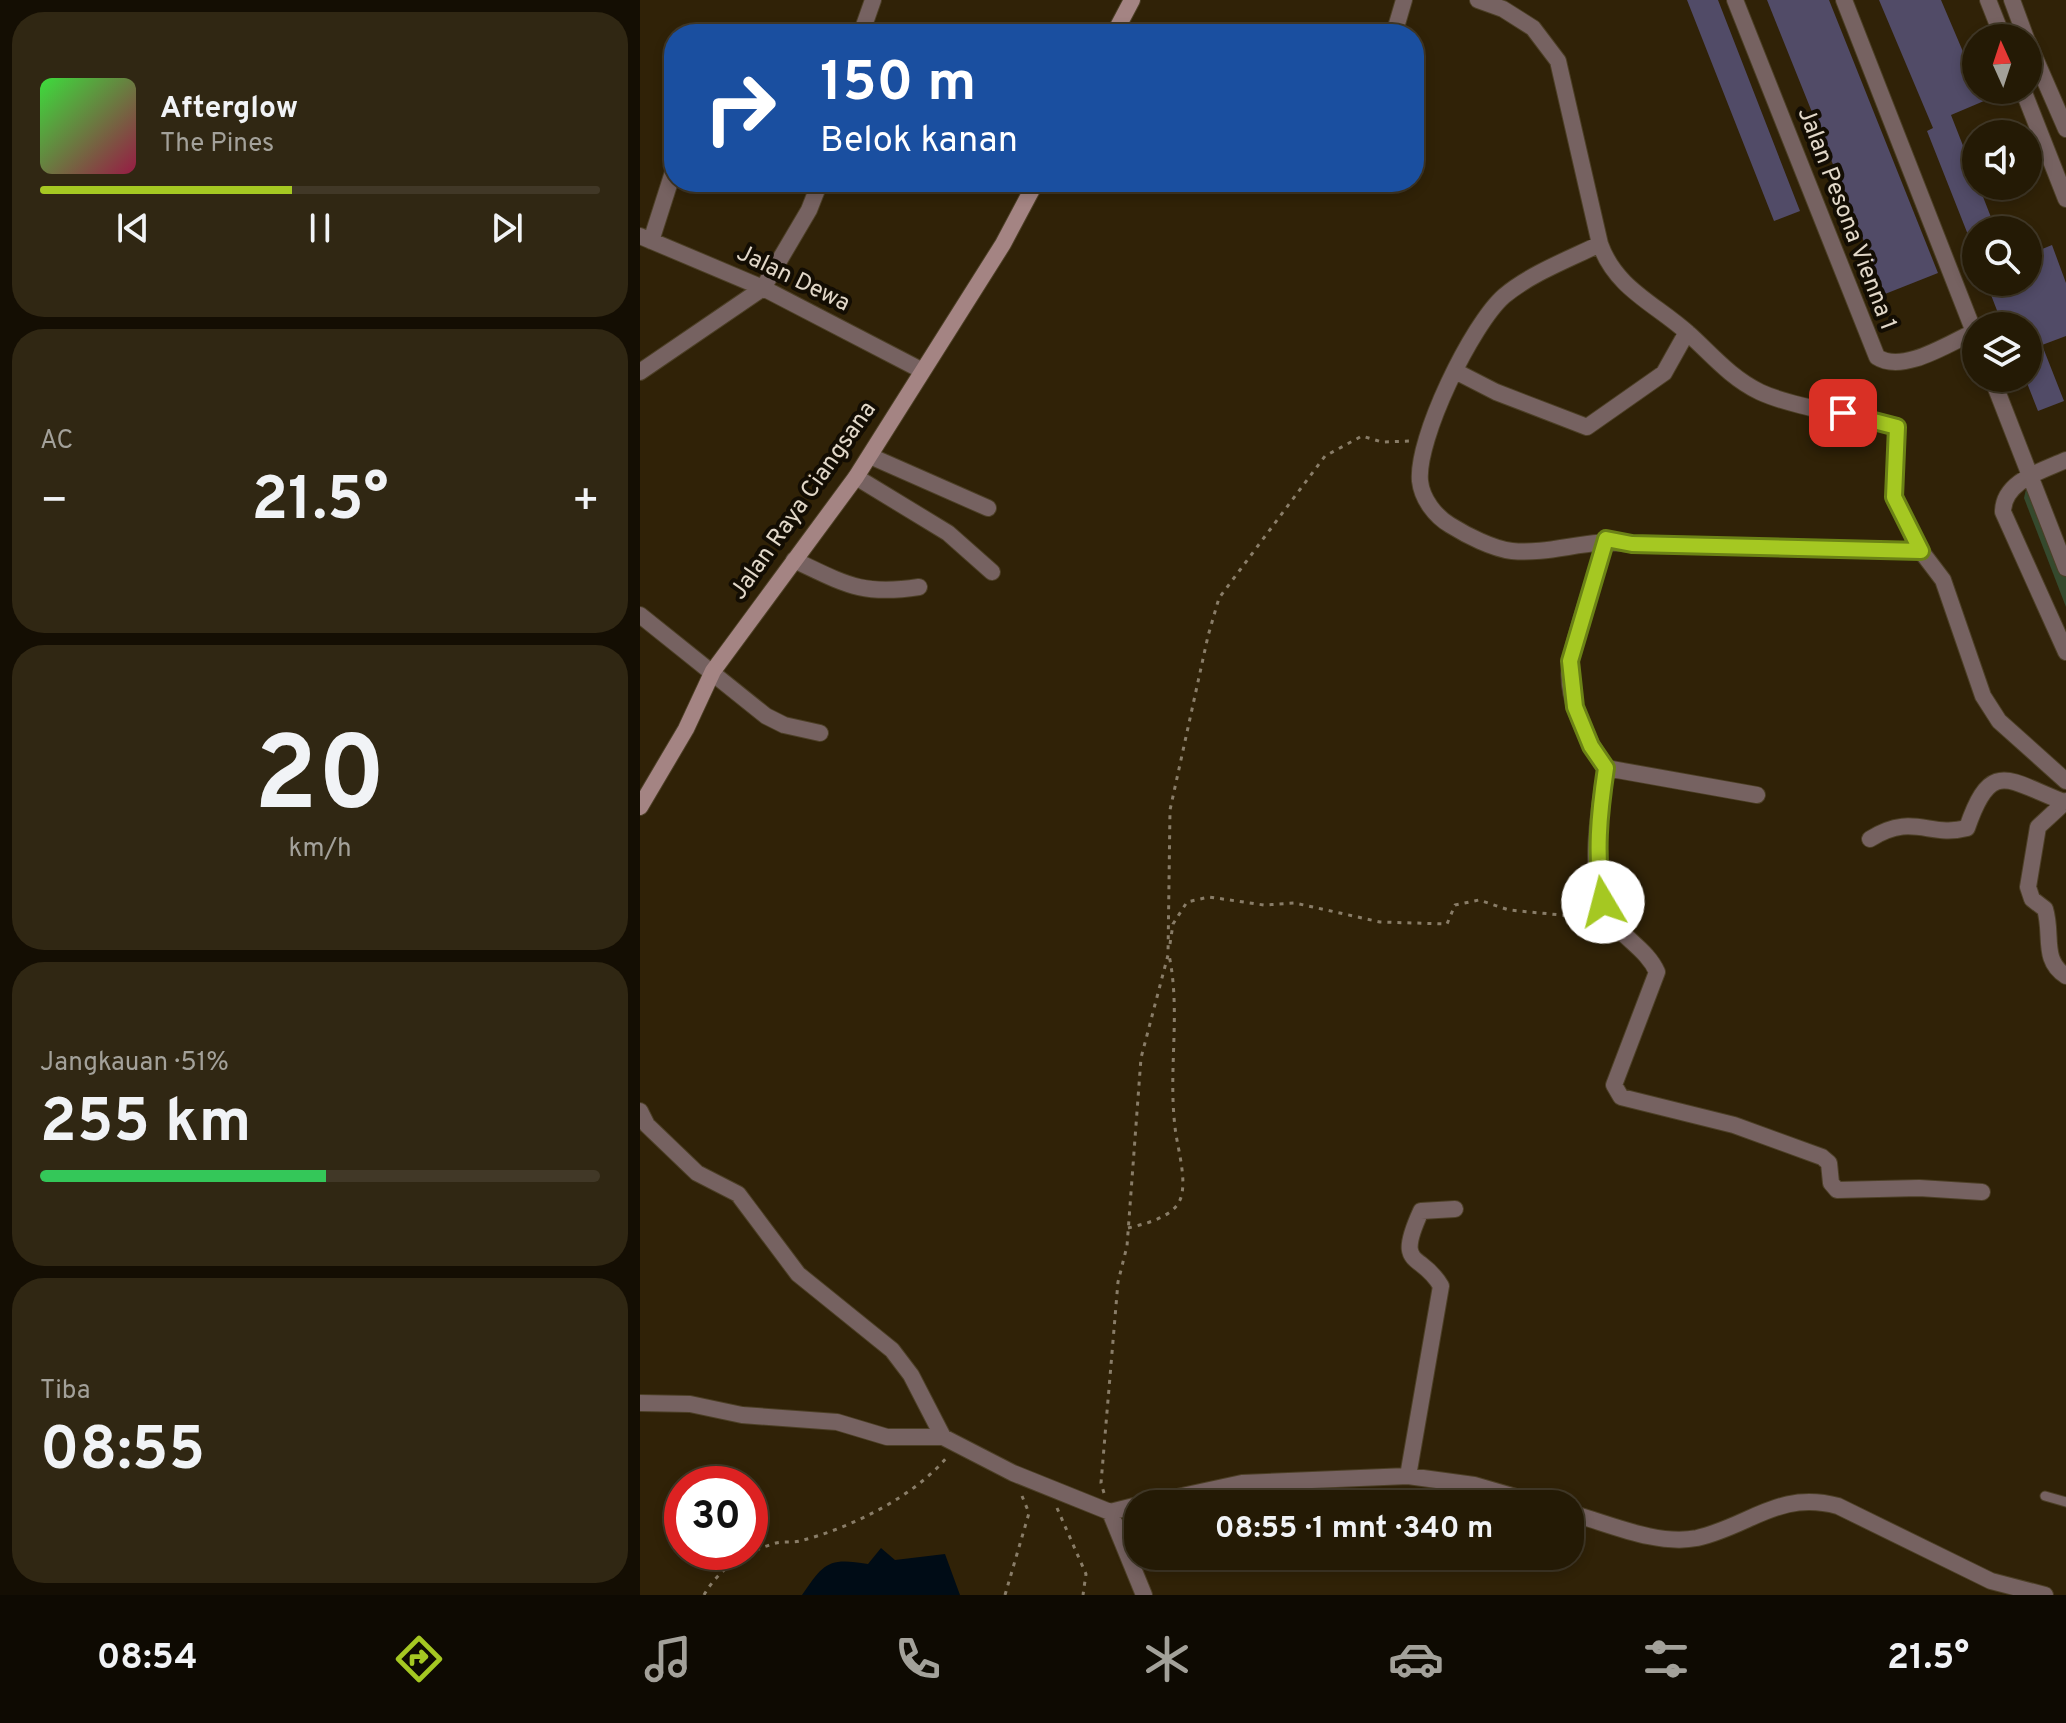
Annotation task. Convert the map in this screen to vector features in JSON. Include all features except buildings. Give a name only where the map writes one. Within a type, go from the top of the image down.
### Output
[{"type":"main road","points":[[1119,24],[1132,0]]},
{"type":"main road","name":"Jalan Raya Ciangsana","points":[[640,807],[686,729],[713,671],[870,456],[921,370],[1003,244],[1031,192]]},
{"type":"street","points":[[865,24],[873,0]]},
{"type":"street","points":[[1397,24],[1404,0]]},
{"type":"street","points":[[1478,0],[1503,9],[1533,28],[1558,61],[1600,244],[1607,263],[1627,287],[1687,332],[1727,373],[1762,393],[1897,427],[1894,497],[1921,551],[1943,580],[1983,696],[1999,721],[2066,781]]},
{"type":"street","name":"Jalan Pesona Vienna 1","points":[[1735,0],[1877,357],[1885,362],[1903,362],[1962,340]]},
{"type":"street","points":[[1844,0],[1966,312]]},
{"type":"street","points":[[1988,0],[1997,24]]},
{"type":"street","points":[[2012,0],[2021,24]]},
{"type":"street","points":[[2042,74],[2066,129]]},
{"type":"street","points":[[2029,104],[2066,199]]},
{"type":"street","points":[[646,239],[665,192]]},
{"type":"street","points":[[640,372],[763,288],[809,210],[816,192]]},
{"type":"street","name":"Jalan Dewa","points":[[646,239],[763,288],[921,370]]},
{"type":"street","points":[[1600,244],[1506,294],[1482,318],[1455,371],[1427,440],[1420,480],[1427,504],[1449,525],[1511,551],[1606,539],[1632,544],[1921,551]]},
{"type":"street","points":[[1455,371],[1539,410],[1587,427],[1664,373],[1687,332]]},
{"type":"street","points":[[1997,392],[2066,568]]},
{"type":"street","points":[[870,456],[988,508]]},
{"type":"street","points":[[2066,460],[2029,476],[2008,494],[2003,512],[2066,652]]},
{"type":"street","points":[[856,477],[948,533],[992,572]]},
{"type":"street","points":[[1606,539],[1570,661],[1575,707],[1591,746],[1606,768],[1597,821],[1597,864],[1603,902],[1611,920],[1653,963],[1657,972],[1614,1085],[1621,1097],[1734,1125],[1822,1157],[1829,1163],[1831,1183],[1837,1190],[1919,1188],[1982,1192]]},
{"type":"street","points":[[794,560],[858,590],[887,592],[919,587]]},
{"type":"street","points":[[640,615],[766,716],[784,725],[820,733]]},
{"type":"street","points":[[1606,768],[1757,795]]},
{"type":"street","points":[[1870,839],[1891,827],[1907,824],[1967,828],[1986,785],[1994,780],[2012,782],[2065,801],[2038,827],[2028,887],[2032,899],[2045,909],[2049,922],[2049,957],[2055,968],[2066,976]]},
{"type":"street","points":[[640,1111],[647,1125],[697,1173],[738,1194],[798,1274],[892,1350],[911,1375],[943,1437]]},
{"type":"street","points":[[1408,1476],[1441,1286],[1412,1259],[1410,1245],[1421,1211],[1455,1209]]},
{"type":"street","points":[[640,1403],[690,1404],[742,1415],[837,1422],[887,1437],[943,1437],[1013,1473],[1110,1512],[1124,1508]]},
{"type":"street","points":[[1210,1490],[1242,1483],[1408,1476],[1491,1490]]},
{"type":"street","points":[[1584,1517],[1664,1539],[1697,1538],[1785,1503],[1817,1500],[1838,1506],[1991,1581],[2045,1595]]},
{"type":"street","points":[[1110,1512],[1144,1595]]},
{"type":"lane","points":[[2045,1496],[2066,1502]]},
{"type":"path","points":[[1128,1228],[1170,1212],[1179,1203],[1183,1190],[1173,1112],[1176,988],[1168,955],[1170,810],[1219,598],[1325,456],[1362,436],[1382,442],[1427,440]]},
{"type":"path","points":[[1110,1512],[1101,1483],[1106,1395],[1118,1282],[1128,1228],[1141,1058],[1173,924],[1187,902],[1209,897],[1264,905],[1295,903],[1380,922],[1447,924],[1455,905],[1479,900],[1509,910],[1611,920]]},
{"type":"path","points":[[704,1595],[735,1560],[779,1542],[798,1542],[891,1504],[929,1478],[947,1456],[969,1450]]},
{"type":"path","points":[[1005,1595],[1029,1513],[1013,1473]]},
{"type":"path","points":[[1083,1501],[1065,1498],[1056,1508],[1086,1574],[1083,1595]]},
{"type":"green space","points":[[2027,485],[2066,553],[2066,607],[2024,498]]},
{"type":"shaded area","points":[[881,1548],[895,1560],[945,1554],[960,1595],[802,1595],[828,1565],[844,1561],[868,1564]]},
{"type":"route","points":[[1603,902],[1597,864],[1597,821],[1606,768],[1591,746],[1575,707],[1570,661],[1606,539],[1632,544],[1921,551],[1894,497],[1897,427],[1843,413]]}]
